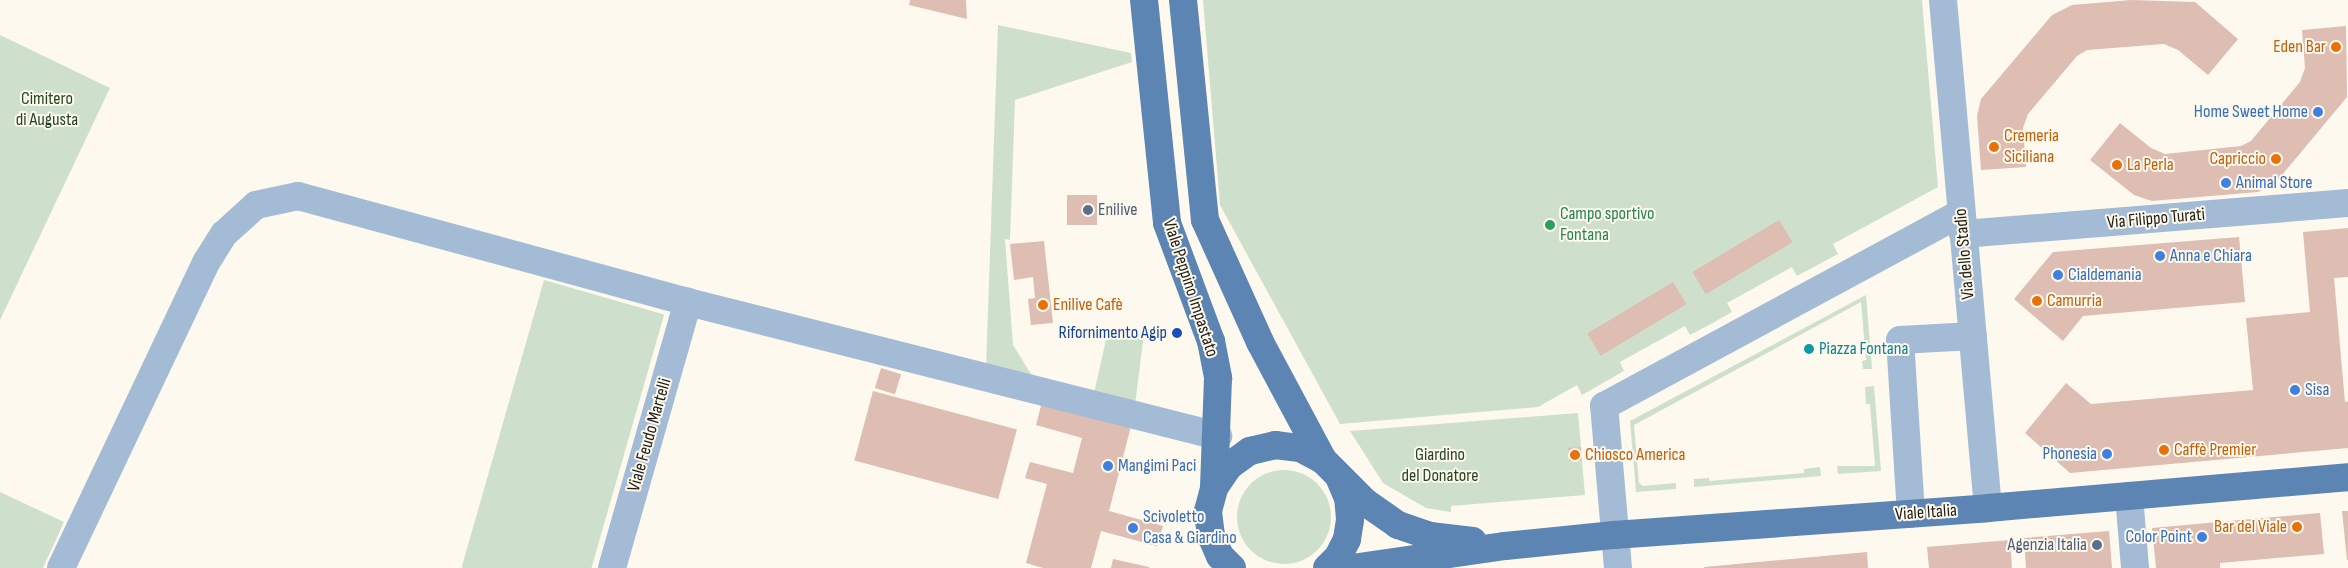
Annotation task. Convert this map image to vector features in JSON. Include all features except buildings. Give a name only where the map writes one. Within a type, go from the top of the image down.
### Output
[{"type":"main road","name":"Viale Peppino Impastato","points":[[1144,0],[1167,222],[1211,341],[1218,378],[1218,436],[1214,488]]},
{"type":"main road","name":"Viale Peppino Impastato","points":[[1183,0],[1205,220],[1260,342],[1348,498],[1350,519],[1347,539],[1338,557],[1328,568]]},
{"type":"main road","points":[[1208,568],[1211,536],[1208,512],[1214,488],[1229,466],[1243,456],[1275,445],[1300,448],[1332,470],[1398,525],[1430,536],[1505,546]]},
{"type":"main road","name":"Viale Italia","points":[[1505,546],[1614,535],[1988,508],[2348,477]]},
{"type":"main road","points":[[1211,536],[1220,556],[1232,568]]},
{"type":"main road","points":[[1352,568],[1505,546]]},
{"type":"street","name":"Via dello Stadio","points":[[1943,0],[1988,508]]},
{"type":"street","points":[[61,568],[207,261],[224,234],[256,205],[298,196],[688,302],[1218,436]]},
{"type":"street","name":"Via Filippo Turati","points":[[1962,223],[2348,203]]},
{"type":"street","points":[[1618,568],[1604,406],[1962,223]]},
{"type":"street","name":"Viale Feudo Martelli","points":[[612,568],[688,302]]},
{"type":"street","points":[[1911,514],[1900,340],[1973,336]]},
{"type":"street","points":[[2129,496],[2135,568]]},
{"type":"green space","name":"Campo sportivo Fontana","points":[[1203,0],[1922,0],[1938,187],[1833,244],[1838,254],[1797,276],[1792,267],[1727,303],[1732,312],[1711,324],[1690,335],[1685,326],[1620,362],[1624,371],[1582,395],[1577,385],[1538,407],[1340,424],[1220,205]]},
{"type":"green space","points":[[998,25],[1131,53],[1132,62],[1015,100],[1010,240],[1005,239],[1013,345],[1034,379],[986,368]]},
{"type":"green space","name":"Cimitero di Augusta","points":[[0,35],[110,88],[0,320]]},
{"type":"green space","points":[[544,280],[664,314],[591,568],[462,567]]},
{"type":"green space","points":[[1866,295],[1872,369],[1863,369],[1862,361],[1866,360],[1861,302],[1634,425],[1639,483],[1643,486],[1676,483],[1676,489],[1636,492],[1630,421]]},
{"type":"green space","points":[[1144,333],[1135,405],[1094,393],[1106,340]]},
{"type":"green space","points":[[1874,386],[1881,471],[1838,474],[1837,466],[1875,466],[1870,404],[1866,404],[1865,387]]},
{"type":"green space","name":"Giardino del Donatore","points":[[1578,413],[1581,447],[1568,449],[1569,462],[1582,461],[1585,495],[1451,506],[1451,512],[1426,508],[1383,483],[1350,431]]},
{"type":"green space","points":[[1820,467],[1821,476],[1694,487],[1694,479],[1709,478],[1709,481],[1804,473],[1804,469]]},
{"type":"green space","points":[[1284,470],[1302,474],[1317,484],[1327,499],[1331,517],[1327,535],[1317,550],[1302,560],[1284,564],[1266,560],[1251,550],[1241,535],[1237,517],[1241,499],[1251,484],[1266,474]]},
{"type":"green space","points":[[0,492],[64,522],[43,568],[0,568]]},
{"type":"place","name":"Eden Bar","points":[[2336,47]]},
{"type":"place","name":"Home Sweet Home","points":[[2318,112]]},
{"type":"place","name":"Cremeria Siciliana","points":[[1994,147]]},
{"type":"place","name":"Capriccio","points":[[2276,159]]},
{"type":"place","name":"La Perla","points":[[2117,165]]},
{"type":"place","name":"Animal Store","points":[[2226,183]]},
{"type":"place","name":"Enilive","points":[[1088,210]]},
{"type":"place","name":"Campo sportivo Fontana","points":[[1550,225]]},
{"type":"place","name":"Anna e Chiara","points":[[2160,256]]},
{"type":"place","name":"Cialdemania","points":[[2058,275]]},
{"type":"place","name":"Camurria","points":[[2037,301]]},
{"type":"place","name":"Enilive Cafè","points":[[1043,305]]},
{"type":"place","name":"Rifornimento Agip","points":[[1177,333]]},
{"type":"place","name":"Piazza Fontana","points":[[1809,349]]},
{"type":"place","name":"Sisa","points":[[2295,390]]},
{"type":"place","name":"Caffè Premier","points":[[2164,450]]},
{"type":"place","name":"Phonesia","points":[[2107,454]]},
{"type":"place","name":"Chiosco America","points":[[1575,455]]},
{"type":"place","name":"Mangimi Paci","points":[[1108,466]]},
{"type":"place","name":"Bar del Viale","points":[[2297,527]]},
{"type":"place","name":"Scivoletto Casa & Giardino","points":[[1133,528]]},
{"type":"place","name":"Color Point","points":[[2202,537]]},
{"type":"place","name":"Agenzia Italia","points":[[2097,545]]}]
